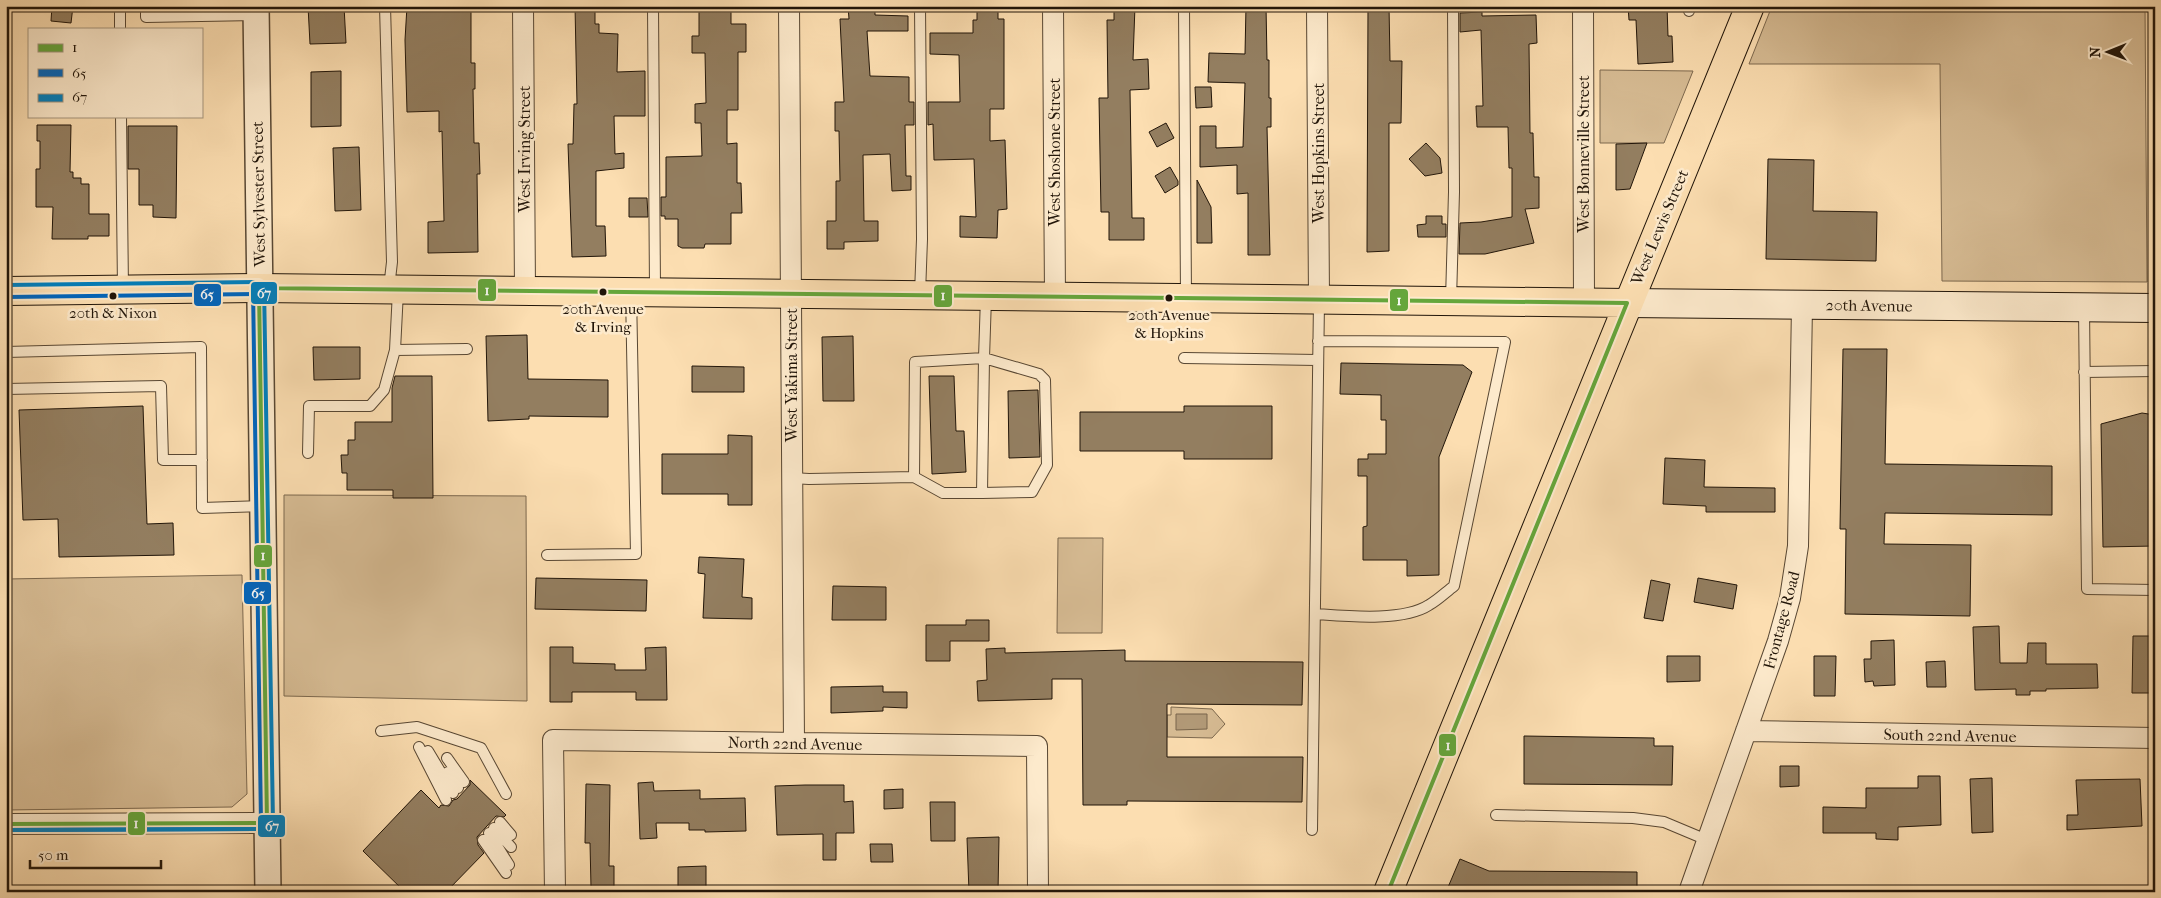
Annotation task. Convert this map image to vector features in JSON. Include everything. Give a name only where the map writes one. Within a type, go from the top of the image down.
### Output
[{"type":"main road","name":"West Lewis Street","points":[[1388,892],[1627,303],[1750,6]]},
{"type":"main road","name":"20th Avenue","points":[[6,291],[259,288],[2155,308]]},
{"type":"street","name":"West Irving Street","points":[[523,6],[525,291]]},
{"type":"street","name":"West Yakima Street","points":[[789,6],[794,743]]},
{"type":"street","name":"West Shoshone Street","points":[[1053,6],[1055,297]]},
{"type":"street","name":"West Hopkins Street","points":[[1317,6],[1319,300]]},
{"type":"street","name":"West Bonneville Street","points":[[1583,6],[1584,302]]},
{"type":"street","name":"West Sylvester Street","points":[[256,11],[268,892]]},
{"type":"street","name":"Frontage Road","points":[[1689,892],[1778,641],[1795,572],[1800,515],[1802,305]]},
{"type":"street","name":"South 22nd Avenue","points":[[1746,731],[2155,738]]},
{"type":"street","name":"North 22nd Avenue","points":[[555,892],[553,740],[1037,746],[1038,892]]},
{"type":"street","points":[[6,824],[267,823]]},
{"type":"lane","points":[[120,6],[120,28]]},
{"type":"lane","points":[[146,6],[146,17],[256,11]]},
{"type":"lane","points":[[308,452],[309,406],[370,406],[384,390],[395,350],[385,6]]},
{"type":"lane","points":[[547,555],[636,554],[653,6]]},
{"type":"lane","points":[[920,6],[922,239],[920,295]]},
{"type":"lane","points":[[1184,6],[1186,298]]},
{"type":"lane","points":[[1451,301],[1454,192],[1453,6]]},
{"type":"lane","points":[[121,118],[124,290]]},
{"type":"lane","points":[[982,493],[986,296]]},
{"type":"lane","points":[[1312,830],[1319,300]]},
{"type":"lane","points":[[2084,308],[2087,589],[2155,590]]},
{"type":"lane","points":[[1315,614],[1375,617],[1401,614],[1428,606],[1454,586],[1506,342],[1318,341]]},
{"type":"lane","points":[[6,352],[201,347],[202,508],[263,506]]},
{"type":"lane","points":[[395,350],[467,349]]},
{"type":"lane","points":[[792,478],[914,477],[943,493],[1032,492],[1047,465],[1045,380],[1038,374],[984,358],[915,362],[914,477]]},
{"type":"lane","points":[[1184,358],[1317,360]]},
{"type":"lane","points":[[2084,372],[2155,371]]},
{"type":"lane","points":[[6,389],[160,386],[163,460],[202,460]]},
{"type":"lane","points":[[380,731],[417,727],[481,748],[506,794]]},
{"type":"lane","points":[[455,791],[427,750],[455,791]]},
{"type":"lane","points":[[448,758],[455,791]]},
{"type":"lane","points":[[1496,815],[1634,818],[1664,822],[1707,840]]},
{"type":"lane","points":[[491,831],[511,835]]},
{"type":"lane","points":[[491,831],[510,847]]},
{"type":"lane","points":[[491,831],[507,869]]},
{"type":"shaded area","points":[[1772,6],[2145,6],[2147,282],[1942,281],[1940,64],[1749,64]]},
{"type":"shaded area","points":[[1600,70],[1693,71],[1664,143],[1600,143]]},
{"type":"shaded area","points":[[284,495],[526,496],[527,701],[284,696]]},
{"type":"shaded area","points":[[1058,538],[1103,538],[1102,633],[1057,633]]},
{"type":"shaded area","points":[[242,575],[247,794],[232,807],[6,810],[6,579]]},
{"type":"shaded area","points":[[1171,707],[1212,709],[1225,724],[1212,738],[1167,737],[1167,715],[1171,715]]},
{"type":"shaded area","points":[[1176,714],[1207,714],[1207,729],[1176,730]]},
{"type":"building","points":[[52,6],[73,6],[71,23],[51,21]]},
{"type":"building","points":[[308,6],[344,6],[346,43],[310,44]]},
{"type":"building","points":[[407,6],[471,6],[471,63],[475,63],[475,89],[473,89],[474,143],[479,143],[480,174],[477,174],[478,252],[428,253],[428,222],[444,221],[442,131],[439,132],[439,111],[407,112],[405,40]]},
{"type":"building","points":[[575,6],[595,6],[595,24],[599,24],[599,33],[618,34],[617,72],[645,71],[645,116],[614,116],[615,154],[624,153],[624,168],[596,171],[596,226],[605,226],[606,256],[572,257],[568,144],[573,144],[574,104],[577,104]]},
{"type":"building","points":[[699,6],[731,6],[731,24],[746,24],[746,52],[738,52],[738,110],[727,110],[727,144],[737,143],[737,183],[741,183],[742,213],[731,213],[731,244],[705,244],[704,248],[682,248],[678,246],[678,219],[665,219],[665,216],[661,216],[661,197],[666,197],[666,157],[702,156],[701,123],[695,123],[695,104],[706,103],[705,53],[692,53],[692,36],[699,36]]},
{"type":"building","points":[[848,6],[875,6],[875,15],[908,16],[908,31],[867,31],[870,76],[909,77],[909,102],[914,102],[914,125],[905,125],[906,176],[911,176],[911,190],[892,191],[890,154],[863,155],[864,221],[878,221],[878,241],[844,242],[844,249],[827,249],[827,221],[836,221],[836,181],[840,181],[839,131],[835,131],[835,102],[844,102],[840,19],[849,19]]},
{"type":"building","points":[[977,6],[998,6],[998,19],[1004,19],[1004,109],[990,109],[990,141],[1005,140],[1007,209],[998,210],[997,238],[960,237],[960,216],[976,217],[974,159],[934,160],[933,124],[928,125],[928,102],[960,102],[959,55],[930,54],[930,33],[973,33],[973,20],[977,20]]},
{"type":"building","points":[[1114,6],[1135,6],[1133,60],[1148,59],[1149,89],[1130,90],[1132,218],[1144,218],[1144,240],[1109,240],[1109,212],[1101,212],[1099,98],[1108,98],[1107,20],[1114,20]]},
{"type":"building","points":[[1246,6],[1266,6],[1269,98],[1271,98],[1271,127],[1267,127],[1270,255],[1248,255],[1248,193],[1237,194],[1237,165],[1200,167],[1200,126],[1216,126],[1216,148],[1243,147],[1245,83],[1208,82],[1209,53],[1245,54]]},
{"type":"building","points":[[1368,6],[1389,6],[1390,61],[1402,61],[1401,123],[1389,123],[1389,251],[1367,252]]},
{"type":"building","points":[[1628,6],[1667,6],[1668,36],[1672,36],[1673,62],[1638,64],[1636,20],[1629,20]]},
{"type":"building","points":[[1482,12],[1482,16],[1536,15],[1537,43],[1529,44],[1530,133],[1533,133],[1534,177],[1539,177],[1539,208],[1525,209],[1534,243],[1485,254],[1459,254],[1460,223],[1512,217],[1512,168],[1509,168],[1508,127],[1477,127],[1476,106],[1483,106],[1481,30],[1460,32],[1460,13]]},
{"type":"building","points":[[341,71],[341,126],[311,127],[311,72]]},
{"type":"building","points":[[1195,87],[1211,87],[1212,107],[1196,108]]},
{"type":"building","points":[[1166,123],[1174,138],[1157,147],[1149,132]]},
{"type":"building","points":[[37,125],[71,125],[70,172],[73,172],[73,178],[81,178],[81,184],[89,184],[89,214],[109,214],[109,236],[88,236],[88,239],[52,239],[53,207],[36,207],[36,169],[40,169],[40,141],[37,141]]},
{"type":"building","points":[[128,126],[177,126],[176,218],[153,217],[153,205],[139,205],[139,169],[128,169]]},
{"type":"building","points":[[1426,143],[1440,158],[1442,173],[1425,176],[1409,159]]},
{"type":"building","points":[[1647,143],[1630,189],[1616,190],[1616,144]]},
{"type":"building","points":[[359,147],[361,210],[335,211],[333,148]]},
{"type":"building","points":[[1768,159],[1814,160],[1813,211],[1877,212],[1876,261],[1766,259]]},
{"type":"building","points":[[1170,167],[1178,181],[1178,185],[1165,193],[1155,176]]},
{"type":"building","points":[[1197,180],[1211,207],[1212,243],[1197,243]]},
{"type":"building","points":[[629,198],[647,198],[648,217],[629,217]]},
{"type":"building","points":[[1426,216],[1442,216],[1442,224],[1446,224],[1446,237],[1418,237],[1417,225],[1426,224]]},
{"type":"building","points":[[527,335],[528,379],[608,380],[608,417],[529,416],[529,419],[488,421],[486,336]]},
{"type":"building","points":[[853,336],[854,401],[823,401],[822,337]]},
{"type":"building","points":[[313,347],[360,347],[360,379],[314,380]]},
{"type":"building","points":[[1843,349],[1887,349],[1885,464],[2052,466],[2052,515],[1885,513],[1884,544],[1971,545],[1970,616],[1845,614],[1846,529],[1840,529]]},
{"type":"building","points":[[1341,363],[1463,365],[1472,372],[1439,457],[1439,575],[1407,576],[1407,560],[1363,560],[1363,527],[1367,526],[1367,476],[1358,476],[1358,459],[1368,459],[1368,454],[1386,454],[1386,420],[1381,420],[1381,395],[1340,394]]},
{"type":"building","points":[[692,366],[744,367],[744,392],[692,392]]},
{"type":"building","points":[[395,376],[432,376],[433,498],[393,498],[393,490],[347,490],[347,473],[342,473],[341,455],[348,455],[348,440],[355,440],[355,422],[392,422],[392,388]]},
{"type":"building","points":[[929,376],[954,376],[956,431],[964,431],[966,472],[932,474]]},
{"type":"building","points":[[1038,390],[1040,457],[1009,458],[1008,391]]},
{"type":"building","points":[[143,406],[147,524],[173,523],[174,555],[59,557],[58,519],[23,520],[19,410]]},
{"type":"building","points":[[1184,406],[1272,406],[1272,459],[1184,459],[1184,451],[1080,451],[1080,412],[1184,412]]},
{"type":"building","points":[[2142,413],[2155,415],[2155,546],[2103,547],[2101,424]]},
{"type":"building","points":[[728,435],[752,436],[752,505],[728,505],[728,494],[662,494],[662,454],[728,454]]},
{"type":"building","points":[[1665,458],[1705,460],[1704,487],[1775,488],[1775,512],[1706,512],[1706,506],[1663,504]]},
{"type":"building","points":[[699,557],[744,559],[742,597],[752,598],[752,619],[703,618],[705,574],[698,573]]},
{"type":"building","points":[[536,578],[647,580],[646,611],[535,609]]},
{"type":"building","points":[[1698,578],[1737,585],[1733,609],[1694,602]]},
{"type":"building","points":[[1651,580],[1670,584],[1663,621],[1644,618]]},
{"type":"building","points":[[833,586],[886,587],[886,620],[832,620]]},
{"type":"building","points":[[966,620],[989,620],[989,641],[950,641],[950,661],[926,661],[926,625],[966,625]]},
{"type":"building","points":[[1999,626],[2000,663],[2027,663],[2028,643],[2046,643],[2046,664],[2097,664],[2098,688],[2046,689],[2046,691],[2030,691],[2030,695],[2016,695],[2016,689],[1975,690],[1973,627]]},
{"type":"building","points":[[2133,636],[2155,636],[2154,693],[2132,693]]},
{"type":"building","points":[[1894,640],[1895,685],[1874,686],[1873,681],[1865,682],[1864,659],[1871,659],[1871,641]]},
{"type":"building","points":[[550,647],[573,647],[573,663],[615,664],[615,670],[646,670],[645,648],[666,647],[667,700],[636,700],[636,692],[572,692],[572,702],[550,702]]},
{"type":"building","points":[[1005,648],[1005,653],[1125,650],[1125,661],[1303,662],[1302,705],[1167,704],[1167,757],[1303,757],[1302,802],[1127,801],[1127,805],[1083,805],[1082,679],[1052,679],[1052,699],[978,701],[977,681],[987,680],[986,649]]},
{"type":"building","points":[[1667,656],[1700,656],[1700,681],[1667,682]]},
{"type":"building","points":[[1814,656],[1836,656],[1835,696],[1814,696]]},
{"type":"building","points":[[1945,661],[1946,687],[1927,687],[1926,662]]},
{"type":"building","points":[[883,686],[883,692],[907,692],[907,708],[883,707],[883,711],[831,713],[831,687]]},
{"type":"building","points":[[1524,736],[1654,738],[1654,746],[1673,746],[1672,785],[1524,784]]},
{"type":"building","points":[[1780,766],[1799,766],[1799,786],[1780,787]]},
{"type":"building","points":[[1918,776],[1940,776],[1941,825],[1898,827],[1898,840],[1876,839],[1876,833],[1823,833],[1823,807],[1866,808],[1866,788],[1918,788]]},
{"type":"building","points":[[1992,778],[1993,832],[1972,833],[1970,779]]},
{"type":"building","points":[[2140,779],[2142,826],[2067,830],[2067,815],[2078,815],[2076,780]]},
{"type":"building","points":[[470,780],[506,815],[504,817],[496,816],[477,837],[478,845],[484,853],[446,892],[405,892],[363,851],[421,790],[439,808],[441,805],[449,806],[470,785]]},
{"type":"building","points":[[653,782],[654,791],[700,790],[700,799],[745,798],[746,831],[705,832],[705,830],[689,830],[689,823],[656,823],[657,838],[640,839],[638,783]]},
{"type":"building","points":[[586,784],[610,785],[609,866],[614,866],[614,887],[591,887],[590,843],[585,843]]},
{"type":"building","points":[[844,785],[844,802],[853,801],[854,833],[836,833],[836,860],[823,860],[823,834],[777,835],[775,786]]},
{"type":"building","points":[[903,789],[903,808],[884,809],[884,790]]},
{"type":"building","points":[[930,802],[955,802],[955,841],[931,841]]},
{"type":"building","points":[[999,837],[998,892],[969,892],[967,838]]},
{"type":"building","points":[[870,844],[892,844],[893,862],[871,862]]},
{"type":"building","points":[[1460,859],[1489,871],[1637,872],[1637,892],[1446,892]]},
{"type":"building","points":[[706,866],[706,892],[678,892],[678,867]]},
{"type":"transit line","name":"67","points":[[6,285],[259,282],[264,285],[273,823],[267,829],[6,830]]},
{"type":"transit line","name":"65","points":[[253,288],[261,823]]},
{"type":"transit line","name":"1","points":[[259,288],[1627,303]]},
{"type":"transit line","name":"1","points":[[259,288],[267,823]]},
{"type":"transit line","name":"65","points":[[6,297],[259,294]]},
{"type":"transit line","name":"1","points":[[1388,892],[1627,303]]},
{"type":"transit line","name":"1","points":[[6,824],[267,823]]},
{"type":"transit line","name":"65","points":[[6,830],[267,829]]},
{"type":"place","name":"20th Avenue & Irving","points":[[603,292]]},
{"type":"place","name":"20th & Nixon","points":[[113,296]]},
{"type":"place","name":"20th Avenue & Hopkins","points":[[1169,298]]}]
